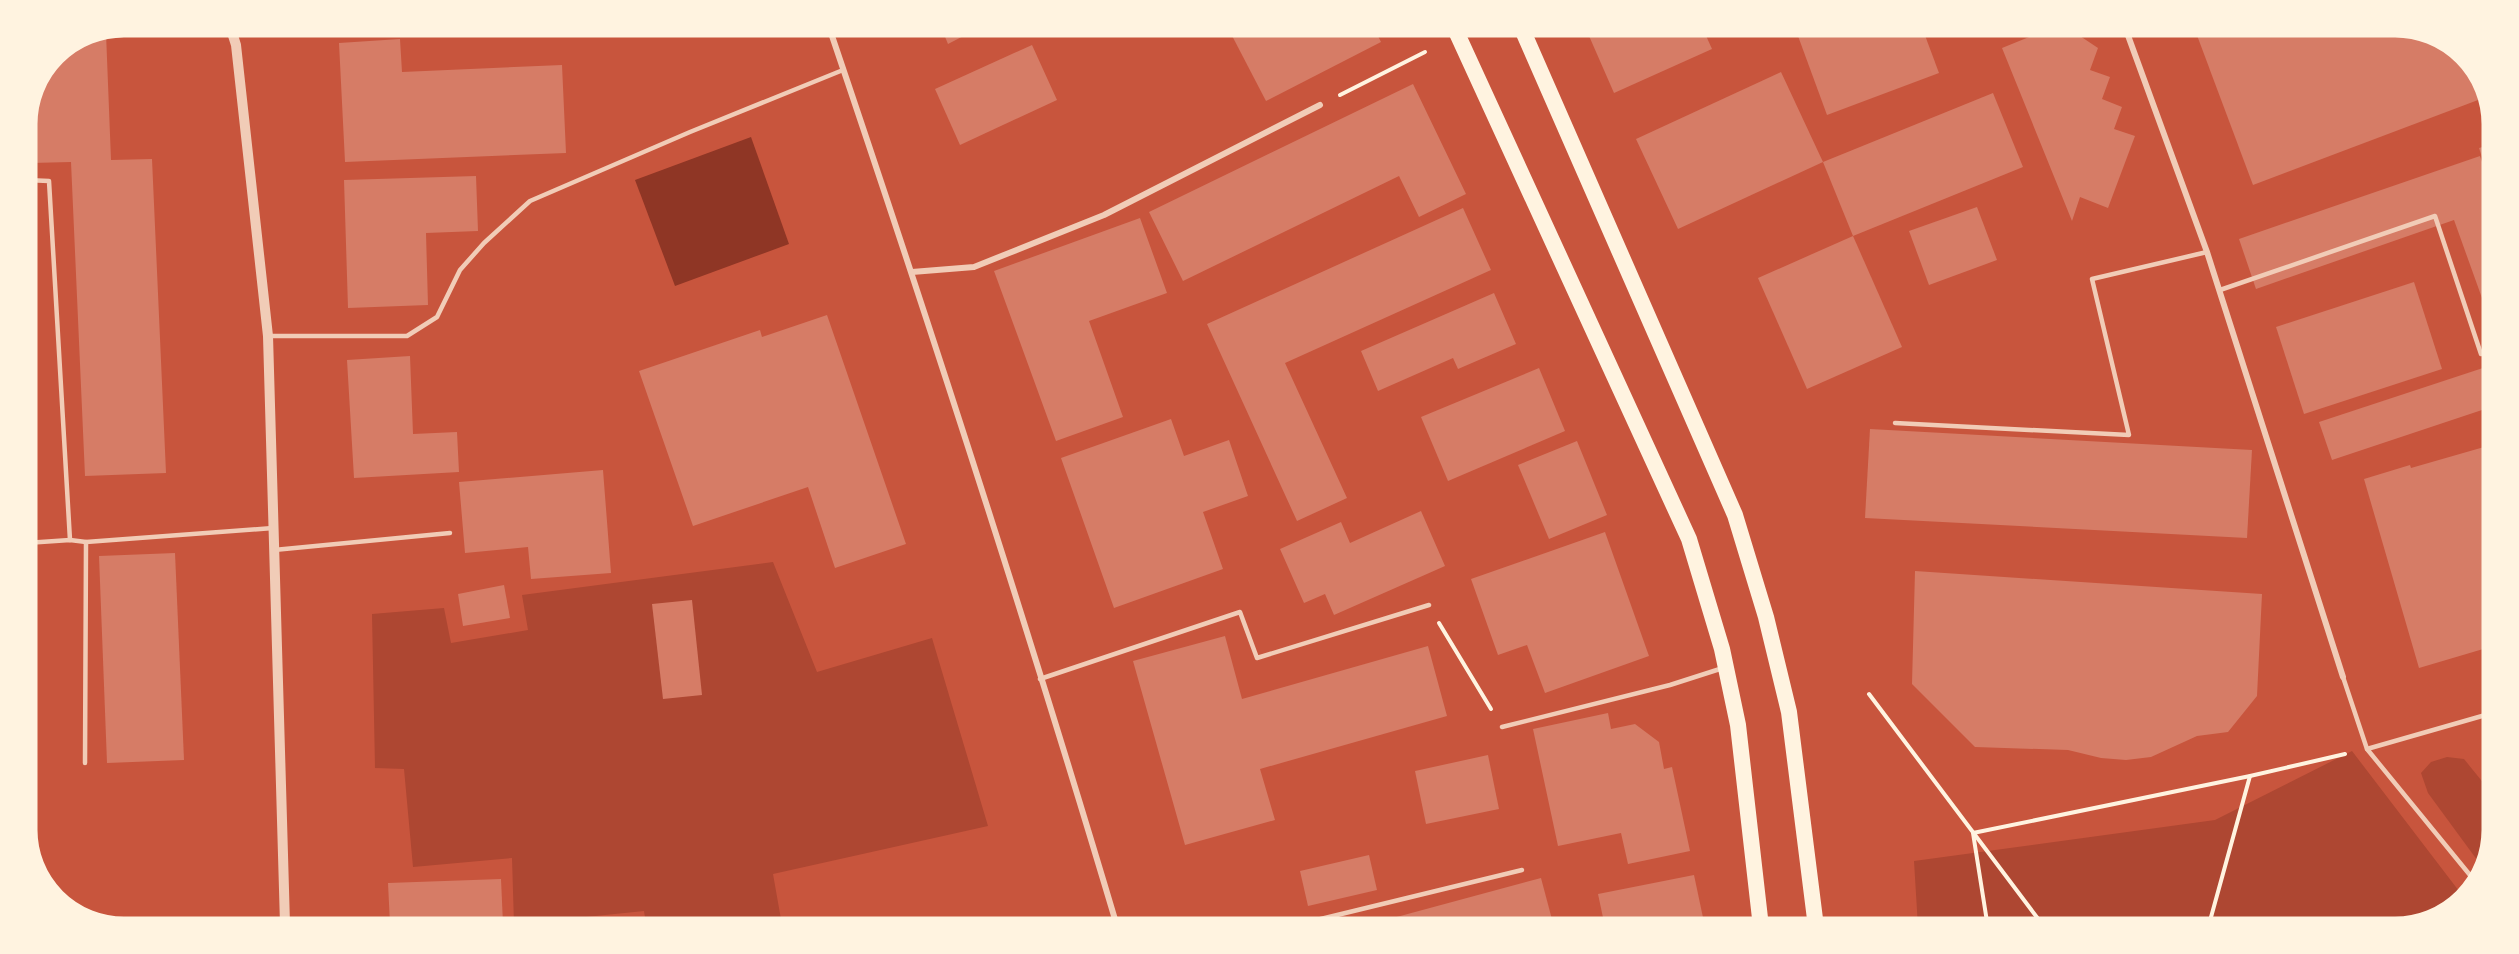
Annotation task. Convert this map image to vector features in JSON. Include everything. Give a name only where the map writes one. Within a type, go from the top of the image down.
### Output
[{"type":"highway","points":[[1458,36],[1689,539],[1725,667],[1738,725],[1760,918]]},
{"type":"highway","points":[[1525,36],[1735,515],[1766,617],[1789,712],[1815,918]]},
{"type":"street","points":[[233,36],[268,336],[285,918]]},
{"type":"street","points":[[832,36],[912,272],[1115,918]]},
{"type":"street","points":[[2128,36],[2220,290],[2343,677]]},
{"type":"street","points":[[912,272],[974,267],[1104,215],[1320,105]]},
{"type":"lane","points":[[268,336],[407,336],[438,317],[460,270],[484,243],[530,201],[690,132],[843,70]]},
{"type":"lane","points":[[36,181],[49,182],[70,540]]},
{"type":"lane","points":[[2220,290],[2436,216],[2481,354]]},
{"type":"lane","points":[[1895,423],[2129,435],[2092,279],[2207,252]]},
{"type":"lane","points":[[36,542],[70,540],[86,542],[273,528]]},
{"type":"lane","points":[[274,549],[450,533]]},
{"type":"lane","points":[[85,763],[86,542]]},
{"type":"lane","points":[[1040,679],[1240,612],[1257,658],[1429,605]]},
{"type":"lane","points":[[1502,727],[1670,685],[1725,667]]},
{"type":"lane","points":[[2343,677],[2367,749],[2470,875]]},
{"type":"lane","points":[[2367,749],[2483,716]]},
{"type":"lane","points":[[1325,918],[1521,870]]},
{"type":"path","points":[[1320,105],[1425,51]]},
{"type":"path","points":[[1429,605],[1502,727]]},
{"type":"path","points":[[1869,694],[2037,918]]},
{"type":"path","points":[[1973,833],[2250,776],[2367,749]]},
{"type":"path","points":[[2211,918],[2250,776]]},
{"type":"path","points":[[1973,833],[1986,918]]},
{"type":"shaded area","points":[[751,137],[789,244],[675,286],[635,180]]},
{"type":"shaded area","points":[[773,562],[817,672],[932,638],[988,826],[773,874],[781,918],[645,918],[644,911],[576,918],[514,918],[512,858],[413,867],[404,769],[375,768],[372,614],[444,608],[451,643],[528,630],[522,595]]},
{"type":"shaded area","points":[[2352,751],[2458,890],[2444,903],[2429,911],[2395,918],[1917,918],[1914,861],[2215,820]]},
{"type":"shaded area","points":[[2447,757],[2464,759],[2483,783],[2483,830],[2477,860],[2428,793],[2421,773],[2431,762]]},
{"type":"building","points":[[945,36],[964,36],[948,44]]},
{"type":"building","points":[[1232,36],[1378,36],[1381,42],[1266,101]]},
{"type":"building","points":[[1589,36],[1706,36],[1712,49],[1614,93]]},
{"type":"building","points":[[1798,36],[1925,36],[1939,73],[1827,115]]},
{"type":"building","points":[[2031,36],[2080,36],[2098,48],[2090,70],[2110,77],[2102,99],[2122,107],[2114,129],[2135,136],[2108,208],[2080,197],[2072,221],[2002,48]]},
{"type":"building","points":[[2197,36],[2395,36],[2412,38],[2439,48],[2448,54],[2465,71],[2476,90],[2479,100],[2253,185]]},
{"type":"building","points":[[106,38],[111,160],[152,159],[166,473],[85,476],[71,162],[36,163],[38,107],[51,75],[62,62],[75,51]]},
{"type":"building","points":[[400,39],[402,72],[562,65],[566,153],[345,162],[339,43]]},
{"type":"building","points":[[1032,45],[1057,100],[960,145],[935,89]]},
{"type":"building","points":[[1781,72],[1823,162],[1678,229],[1636,139]]},
{"type":"building","points":[[1413,84],[1466,194],[1419,217],[1399,176],[1183,281],[1149,212]]},
{"type":"building","points":[[1993,93],[2023,167],[1853,236],[1823,162]]},
{"type":"building","points":[[2483,147],[2483,160],[2479,148]]},
{"type":"building","points":[[2480,156],[2483,165],[2483,301],[2454,220],[2256,289],[2239,239]]},
{"type":"building","points":[[476,176],[478,231],[426,233],[428,305],[348,308],[344,180]]},
{"type":"building","points":[[1977,207],[1997,260],[1929,285],[1909,231]]},
{"type":"building","points":[[1463,208],[1491,270],[1285,363],[1347,498],[1297,521],[1207,324]]},
{"type":"building","points":[[1140,218],[1167,293],[1089,321],[1123,417],[1056,441],[994,271]]},
{"type":"building","points":[[1853,236],[1902,347],[1807,389],[1758,278]]},
{"type":"building","points":[[2414,282],[2442,369],[2304,414],[2276,327]]},
{"type":"building","points":[[1494,293],[1516,344],[1458,369],[1453,358],[1378,391],[1361,351]]},
{"type":"building","points":[[827,315],[906,544],[835,568],[808,487],[693,526],[639,371],[760,330],[762,337]]},
{"type":"building","points":[[410,356],[413,434],[457,432],[459,472],[354,478],[347,360]]},
{"type":"building","points":[[1539,368],[1565,431],[1448,481],[1421,417]]},
{"type":"building","points":[[2483,368],[2483,410],[2332,460],[2319,422]]},
{"type":"building","points":[[1171,419],[1184,456],[1229,440],[1248,496],[1203,512],[1223,569],[1114,608],[1061,458]]},
{"type":"building","points":[[1870,429],[2252,450],[2247,538],[1865,518]]},
{"type":"building","points":[[1577,441],[1607,515],[1549,539],[1518,465]]},
{"type":"building","points":[[2483,447],[2483,649],[2419,668],[2364,479],[2410,465],[2411,468]]},
{"type":"building","points":[[603,470],[611,573],[531,579],[528,547],[465,553],[459,482]]},
{"type":"building","points":[[1421,511],[1445,566],[1334,615],[1325,594],[1304,603],[1280,549],[1341,522],[1350,543]]},
{"type":"building","points":[[1605,532],[1649,656],[1545,693],[1527,645],[1498,655],[1471,579]]},
{"type":"building","points":[[175,553],[184,760],[107,763],[99,556]]},
{"type":"building","points":[[1915,571],[2262,594],[2257,696],[2228,732],[2197,736],[2151,757],[2126,760],[2101,758],[2068,750],[1975,747],[1912,684]]},
{"type":"building","points":[[504,585],[510,618],[463,626],[458,594]]},
{"type":"building","points":[[692,600],[702,695],[663,699],[652,604]]},
{"type":"building","points":[[1225,636],[1242,699],[1428,646],[1447,716],[1260,769],[1275,820],[1185,845],[1133,661]]},
{"type":"building","points":[[1608,713],[1611,729],[1635,724],[1659,742],[1664,769],[1672,767],[1690,851],[1628,864],[1621,833],[1558,846],[1533,729]]},
{"type":"building","points":[[1488,755],[1499,809],[1426,824],[1415,771]]},
{"type":"building","points":[[1369,855],[1377,890],[1308,906],[1300,871]]},
{"type":"building","points":[[1694,875],[1703,918],[1603,918],[1598,894]]},
{"type":"building","points":[[1541,878],[1552,918],[1393,918]]},
{"type":"building","points":[[501,879],[503,918],[390,918],[388,883]]}]
